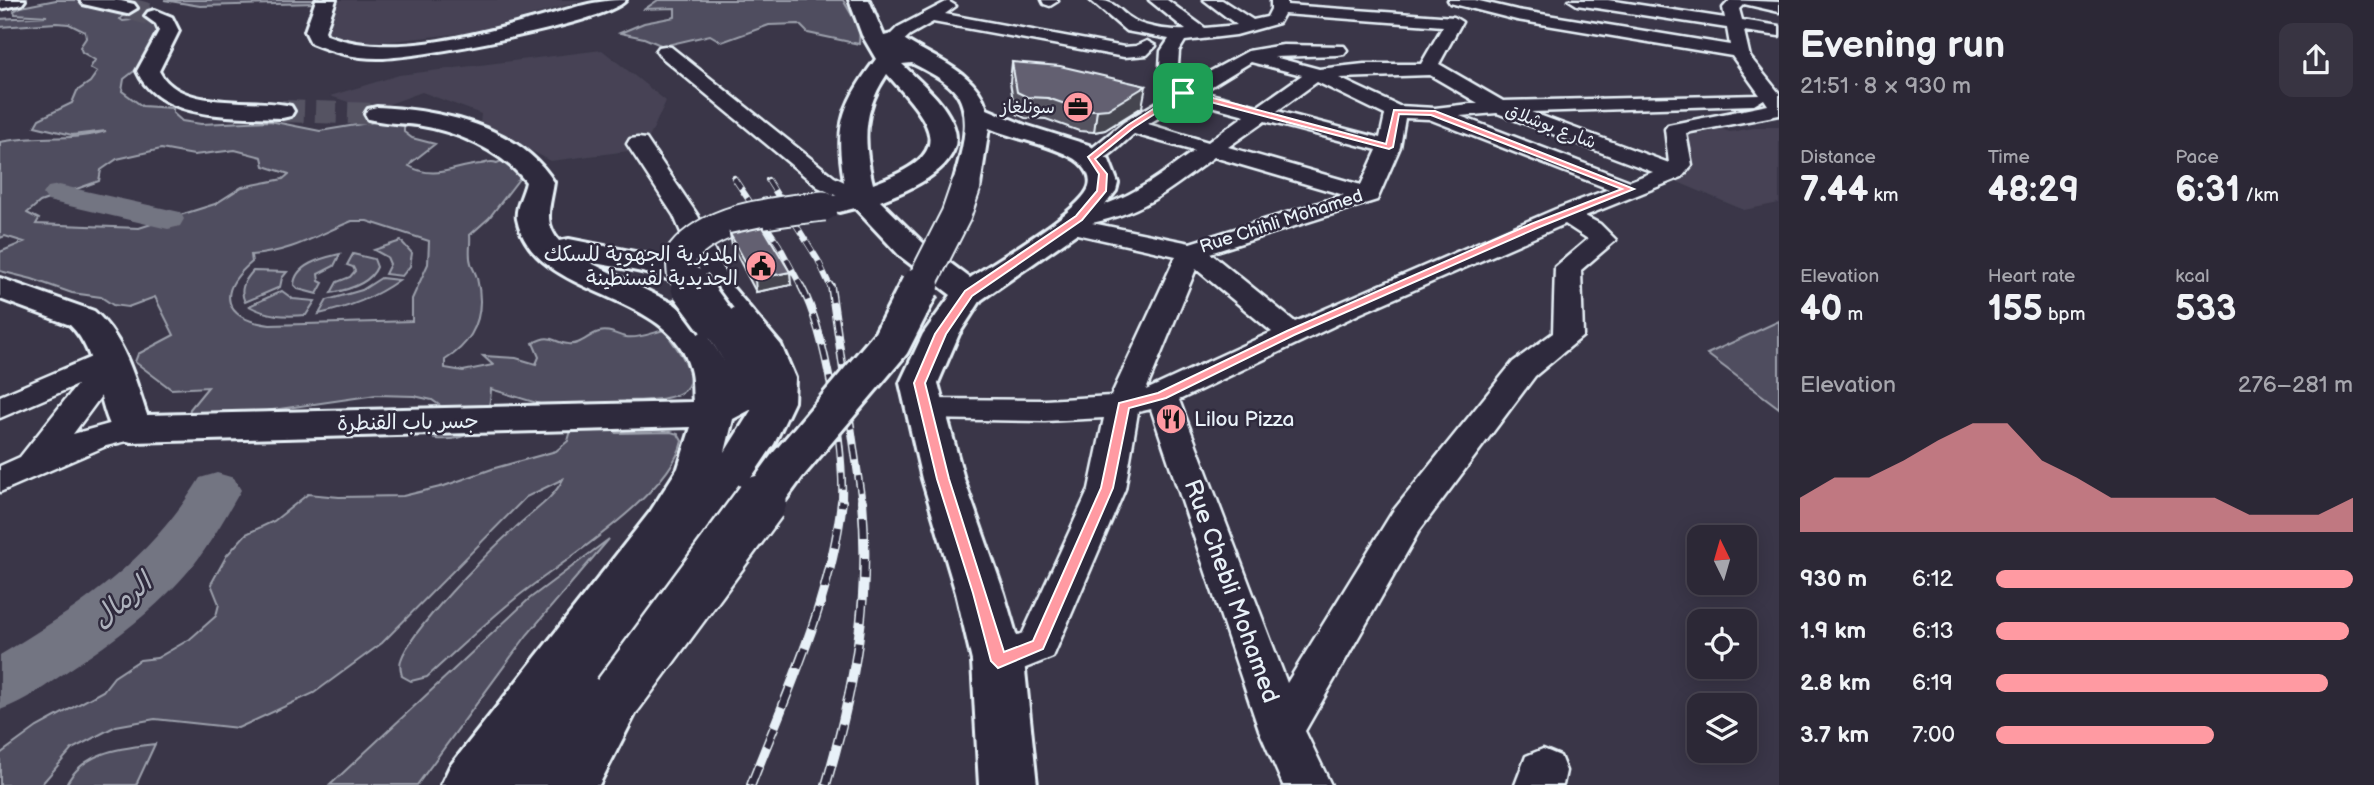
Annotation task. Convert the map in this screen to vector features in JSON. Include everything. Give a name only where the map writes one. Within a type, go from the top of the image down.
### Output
[{"type":"main road","points":[[0,3],[15,0]]},
{"type":"main road","points":[[90,0],[127,8]]},
{"type":"main road","points":[[326,0],[316,26],[318,39],[333,46],[384,50],[468,40],[563,18],[616,0]]},
{"type":"main road","points":[[538,23],[552,15],[600,0]]},
{"type":"main road","points":[[518,785],[580,687],[663,575],[753,444],[775,402],[776,378],[768,353],[681,271],[682,254],[698,237],[745,219],[862,199],[912,177],[924,168],[943,145],[941,124],[865,18],[859,0]]},
{"type":"main road","points":[[877,0],[890,50],[864,91],[852,133],[852,151],[862,199],[911,248],[969,293]]},
{"type":"main road","points":[[155,16],[165,21],[169,31],[148,71],[150,80],[157,87],[177,98],[199,104],[282,111]]},
{"type":"main road","points":[[569,785],[618,695],[787,466],[891,343],[956,215],[970,167],[976,113],[963,86],[913,56],[890,50]]},
{"type":"main road","points":[[976,113],[1079,152],[1103,174],[1104,183],[1102,191],[1073,222],[969,293],[929,355],[919,383],[924,409],[998,661],[1008,785]]},
{"type":"main road","points":[[377,114],[418,117],[453,125],[485,137],[509,153],[533,172],[540,182],[532,216],[538,235],[652,284],[698,279],[719,308],[743,362],[746,386],[742,398],[736,404],[714,412]]},
{"type":"main road","points":[[970,167],[1018,141],[1079,152]]},
{"type":"main road","points":[[470,785],[668,517],[705,456],[714,412],[709,364],[701,348],[675,321],[652,284]]},
{"type":"main road","points":[[0,288],[82,318],[91,324],[108,362],[148,428]]},
{"type":"main road","name":"جسر باب القنطرة","points":[[148,428],[652,416],[714,412]]},
{"type":"street","points":[[890,50],[904,30],[960,0]]},
{"type":"street","points":[[1098,0],[1132,27],[1179,36],[1273,20],[1279,5],[1454,22],[1430,64],[1434,69]]},
{"type":"street","points":[[1157,0],[1201,33]]},
{"type":"street","points":[[1212,0],[1250,26]]},
{"type":"street","points":[[1456,0],[1517,15],[1740,52]]},
{"type":"street","points":[[1577,0],[1738,9],[1779,7]]},
{"type":"street","points":[[1657,0],[1738,9],[1779,31]]},
{"type":"street","points":[[1738,9],[1741,58],[1777,105]]},
{"type":"street","points":[[929,16],[1124,52],[1141,51],[1147,46]]},
{"type":"street","points":[[1179,36],[1170,51],[1168,67],[1190,89],[1259,114],[1389,147]]},
{"type":"street","points":[[1079,152],[1131,127],[1248,56],[1283,50],[1338,50]]},
{"type":"street","points":[[665,51],[825,183],[862,199]]},
{"type":"street","points":[[1248,56],[1315,75],[1396,112],[1432,113],[1499,107],[1626,102],[1777,105]]},
{"type":"street","points":[[1073,222],[1143,198],[1315,75],[1364,70],[1434,69]]},
{"type":"street","name":"شارع بوشلاق","points":[[1434,69],[1499,107],[1674,172]]},
{"type":"street","points":[[1626,102],[1675,129],[1779,124]]},
{"type":"street","points":[[1675,129],[1777,105]]},
{"type":"street","name":"Rue Chihli Mohamed","points":[[1073,222],[1191,251],[1369,195],[1389,147],[1396,112]]},
{"type":"street","points":[[1432,113],[1630,189]]},
{"type":"street","points":[[1131,127],[1369,195]]},
{"type":"street","points":[[924,409],[1080,409],[1123,406],[1162,396],[1291,333],[1565,214],[1674,172],[1681,165],[1675,129]]},
{"type":"street","points":[[638,144],[685,216],[719,308]]},
{"type":"street","points":[[1282,730],[1406,521],[1524,369],[1568,337],[1568,312],[1564,294],[1568,267],[1603,240],[1591,229],[1565,214]]},
{"type":"street","points":[[998,661],[1038,645],[1107,488],[1123,406],[1191,251],[1291,333]]},
{"type":"street","points":[[0,408],[108,362]]},
{"type":"street","points":[[12,471],[108,362]]},
{"type":"street","name":"Rue Chebli Mohamed","points":[[1162,396],[1282,730],[1307,785]]},
{"type":"street","points":[[12,471],[96,437],[148,428]]},
{"type":"shaded area","points":[[56,0],[81,0],[91,6],[129,12],[120,19],[123,21],[147,18],[156,21],[161,30],[153,37],[142,65],[124,79],[122,91],[142,106],[173,108],[173,113],[182,121],[201,124],[270,121],[320,131],[380,121],[411,123],[404,128],[404,132],[412,138],[435,144],[409,166],[418,170],[445,171],[504,160],[522,175],[489,218],[470,235],[470,260],[479,291],[479,315],[471,335],[445,360],[445,368],[463,371],[493,365],[483,356],[516,358],[536,364],[539,357],[533,343],[545,338],[572,344],[603,331],[631,337],[664,330],[688,368],[690,379],[686,388],[669,397],[626,401],[616,433],[678,434],[682,441],[673,462],[657,484],[611,527],[516,598],[427,677],[411,681],[402,676],[400,662],[407,647],[451,592],[502,540],[547,500],[563,479],[526,497],[382,643],[314,693],[238,728],[155,719],[116,726],[72,749],[41,785],[0,785],[0,754],[37,727],[103,691],[114,677],[140,660],[157,658],[190,639],[216,616],[219,604],[211,584],[227,555],[246,534],[274,521],[308,494],[339,497],[403,496],[444,486],[556,451],[568,441],[572,427],[560,410],[491,389],[483,421],[469,434],[448,439],[435,439],[445,430],[452,414],[432,400],[414,396],[376,395],[252,413],[205,413],[187,424],[190,409],[208,387],[171,389],[135,362],[138,354],[174,335],[155,297],[128,307],[113,305],[101,297],[72,293],[0,271],[0,252],[24,242],[5,236],[0,238],[0,142],[80,136],[106,131],[72,135],[35,126],[39,119],[72,103],[77,91],[90,82],[97,72],[90,68],[95,60],[82,52],[80,47],[86,38],[85,32],[69,24],[0,27],[0,19],[47,16],[15,14],[14,11]],"holes":[[[161,149],[194,155],[235,150],[262,157],[264,166],[289,174],[283,179],[242,187],[215,204],[139,228],[36,224],[39,219],[27,213],[40,202],[99,181],[101,170],[117,159]],[[352,221],[367,221],[429,241],[428,264],[412,299],[412,321],[270,325],[254,322],[234,310],[229,294],[233,284],[252,262],[251,255],[279,251],[303,243]]]},
{"type":"shaded area","points":[[164,0],[319,0],[317,3],[200,6]]},
{"type":"shaded area","points":[[336,0],[582,0],[482,31],[356,45],[329,36],[327,32],[326,25]]},
{"type":"shaded area","points":[[658,0],[843,0],[860,29],[859,44],[808,33],[799,24],[769,25],[722,42],[710,35],[663,46],[644,38],[620,33],[644,23],[675,17],[675,8],[645,9]]},
{"type":"shaded area","points":[[602,50],[666,101],[644,149],[551,161],[480,124],[481,114],[422,92],[373,110],[330,96],[399,75]]},
{"type":"shaded area","points":[[1779,127],[1779,203],[1744,210],[1666,177],[1687,163],[1694,163],[1691,148],[1687,145],[1690,142],[1682,137],[1721,129],[1730,132]]},
{"type":"shaded area","points":[[401,241],[412,253],[410,266],[402,276],[385,274],[390,264],[387,257],[374,250]]},
{"type":"shaded area","points":[[340,254],[334,266],[318,274],[319,281],[323,283],[317,294],[298,289],[294,285],[299,272],[305,267]]},
{"type":"shaded area","points":[[353,254],[374,259],[377,267],[374,273],[358,285],[331,293],[337,282],[350,277],[355,271],[347,265]]},
{"type":"shaded area","points":[[253,271],[287,272],[280,287],[245,302],[243,286]]},
{"type":"shaded area","points":[[381,278],[399,280],[361,301],[319,314],[327,300],[362,290]]},
{"type":"shaded area","points":[[282,291],[293,299],[315,301],[306,315],[298,316],[269,314],[249,306]]},
{"type":"shaded area","points":[[1779,321],[1779,408],[1707,354]]},
{"type":"shaded area","points":[[609,539],[527,635],[417,785],[330,785],[529,599]]},
{"type":"shaded area","points":[[155,744],[136,785],[66,785],[82,765],[93,758],[129,747]]},
{"type":"building","points":[[1012,62],[1060,66],[1146,86],[1108,109],[1082,110],[1048,98],[1027,97],[1017,92]]},
{"type":"building","name":"المديرية الجهوية للسكك الحديدية لقسنطينة","points":[[763,227],[790,272],[755,279],[730,234]]},
{"type":"waterway","points":[[59,194],[168,219]]},
{"type":"waterway","name":"الرمال","points":[[0,685],[94,624],[150,579],[175,553],[217,490]]},
{"type":"tunnel","points":[[127,8],[155,16]]},
{"type":"tunnel","points":[[282,111],[377,114]]},
{"type":"railway","points":[[734,178],[779,245],[801,287]]},
{"type":"railway","points":[[768,180],[818,260],[831,288]]},
{"type":"railway","points":[[831,286],[862,503]]},
{"type":"railway","points":[[801,287],[819,332],[832,392],[840,453],[842,501]]},
{"type":"railway","points":[[751,785],[818,610],[842,501]]},
{"type":"railway","points":[[826,785],[845,714],[858,644],[864,574],[862,501]]},
{"type":"place","name":"سونلغاز","points":[[1078,107]]},
{"type":"place","name":"المديرية الجهوية للسكك الحديدية لقسنطينة","points":[[761,266]]},
{"type":"place","name":"Lilou Pizza","points":[[1171,419]]},
{"type":"route","points":[[1183,93],[1389,147],[1396,112],[1432,113],[1630,189],[1534,226],[1291,333],[1162,396],[1123,406],[1107,488],[1038,645],[998,661],[980,593],[943,479],[919,383],[929,355],[969,293],[1079,218],[1102,191],[1103,174],[1091,158],[1131,127],[1183,93]]}]
